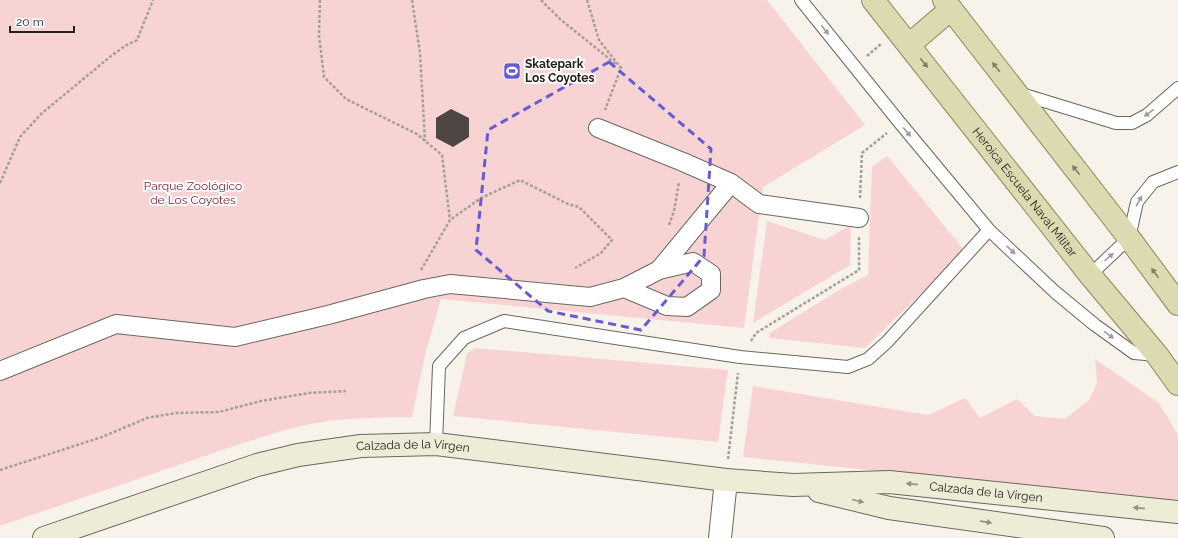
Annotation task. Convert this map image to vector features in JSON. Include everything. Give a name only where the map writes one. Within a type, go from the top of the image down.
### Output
[{"type":"main road","name":"Heroica Escuela Naval Militar","points":[[873,0],[1090,275],[1157,355],[1178,384]]},
{"type":"main road","points":[[909,44],[948,4],[1129,238],[1178,304]]},
{"type":"main road","name":"Calzada de la Virgen","points":[[44,538],[257,465],[291,457],[362,446],[436,444],[726,480],[793,485],[889,482],[1178,512]]},
{"type":"main road","name":"Calzada de la Virgen","points":[[793,485],[889,508],[1103,538]]},
{"type":"street","points":[[598,128],[731,183],[759,204],[859,218]]},
{"type":"street","points":[[659,270],[731,183]]},
{"type":"street","points":[[0,371],[116,324],[235,337],[328,315],[424,289],[450,284],[590,297],[624,288],[659,270],[693,262],[711,274],[711,290],[687,307],[667,306],[624,288]]},
{"type":"street","points":[[720,538],[726,480]]},
{"type":"lane","points":[[801,0],[989,230],[1055,292],[1095,325],[1134,353],[1157,355]]},
{"type":"lane","points":[[1016,92],[1116,123],[1132,123],[1147,115],[1178,88]]},
{"type":"lane","points":[[1090,275],[1129,238],[1137,202],[1152,182],[1178,172]]},
{"type":"lane","points":[[436,444],[439,366],[464,338],[504,321],[740,357],[848,367],[868,360],[888,342],[989,230]]},
{"type":"path","points":[[0,183],[20,137],[41,114],[111,56],[137,40],[153,0]]},
{"type":"path","points":[[320,0],[319,35],[324,77],[346,99],[417,134],[442,155],[450,220]]},
{"type":"path","points":[[412,0],[420,53],[425,141]]},
{"type":"path","points":[[541,0],[560,19],[621,68]]},
{"type":"path","points":[[587,0],[599,40],[621,68]]},
{"type":"path","points":[[598,128],[621,68]]},
{"type":"path","points":[[726,480],[740,357],[756,333],[859,270],[859,218],[862,153],[900,123]]},
{"type":"path","points":[[424,289],[417,277],[450,220],[481,198],[520,180],[568,204],[579,207],[612,240],[601,253],[575,268]]},
{"type":"path","points":[[0,470],[102,437],[147,418],[176,413],[219,412],[261,401],[309,393],[346,391]]},
{"type":"highlighted area","points":[[609,62],[711,149],[704,256],[641,330],[548,311],[476,250],[488,130]]},
{"type":"green space","name":"Parque Zoológico de Los Coyotes","points":[[0,0],[767,0],[865,125],[763,187],[744,328],[441,299],[426,351],[412,417],[364,418],[329,421],[287,430],[237,445],[0,526]]},
{"type":"green space","points":[[887,156],[965,251],[865,348],[769,338],[770,333],[839,290],[868,275],[872,167]]},
{"type":"green space","points":[[767,221],[825,240],[851,225],[850,265],[753,323]]},
{"type":"green space","points":[[475,348],[728,370],[718,442],[453,416],[467,354]]},
{"type":"green space","points":[[1095,359],[1159,403],[1178,435],[1178,502],[743,457],[753,386],[928,415],[965,398],[980,418],[1017,399],[1035,416],[1065,419],[1089,400],[1097,383]]},
{"type":"building","points":[[451,109],[469,118],[469,137],[453,147],[436,138],[436,118]]},
{"type":"place","name":"Skatepark Los Coyotes","points":[[512,71]]}]
